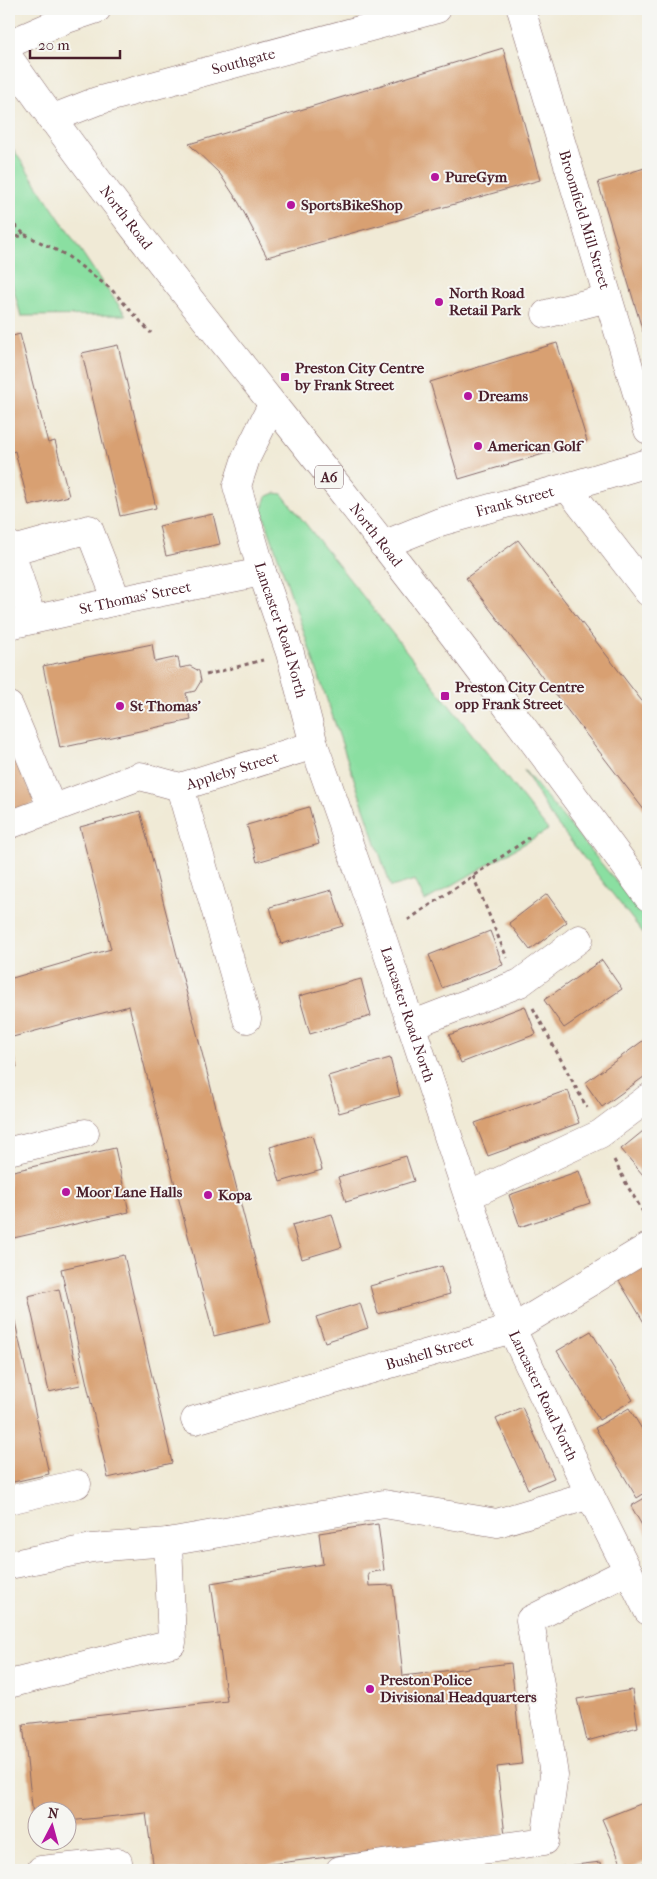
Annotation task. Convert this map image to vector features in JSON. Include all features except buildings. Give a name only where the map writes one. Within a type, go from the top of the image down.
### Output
[{"type":"main road","points":[[9,44],[64,20],[97,9]]},
{"type":"main road","name":"Southgate","points":[[51,119],[97,101],[437,9]]},
{"type":"main road","name":"Broomfield Mill Street","points":[[521,9],[648,430]]},
{"type":"main road","name":"North Road","points":[[9,58],[51,119],[272,405],[383,544],[554,768],[648,897]]},
{"type":"main road","points":[[546,314],[608,298]]},
{"type":"main road","name":"Lancaster Road North","points":[[272,405],[246,458],[237,486],[262,572],[290,653],[314,745],[382,937],[512,1329],[590,1495],[648,1610]]},
{"type":"main road","name":"Frank Street","points":[[383,544],[440,522],[648,463]]},
{"type":"main road","points":[[567,487],[648,592]]},
{"type":"main road","points":[[20,622],[10,548],[89,529],[117,601]]},
{"type":"main road","name":"St Thomas' Street","points":[[20,622],[262,572]]},
{"type":"main road","points":[[9,706],[52,808]]},
{"type":"main road","name":"Appleby Street","points":[[9,825],[140,776],[180,787],[314,745]]},
{"type":"main road","points":[[180,787],[247,1019]]},
{"type":"main road","points":[[410,1025],[520,983],[579,939]]},
{"type":"main road","points":[[468,1196],[600,1134],[648,1098]]},
{"type":"main road","points":[[9,1151],[85,1133]]},
{"type":"main road","name":"Bushell Street","points":[[195,1420],[512,1329],[648,1247]]},
{"type":"main road","points":[[9,1500],[77,1484]]},
{"type":"main road","points":[[9,1565],[92,1548],[168,1542],[384,1504],[497,1523],[590,1495]]},
{"type":"main road","points":[[9,1684],[172,1643],[168,1542]]},
{"type":"main road","points":[[340,1870],[545,1841],[554,1775],[530,1620],[628,1572]]},
{"type":"main road","points":[[41,1870],[118,1862],[119,1870]]},
{"type":"path","points":[[9,220],[26,235],[66,255],[111,289],[151,333]]},
{"type":"path","points":[[9,238],[26,235]]},
{"type":"path","points":[[206,675],[290,653]]},
{"type":"path","points":[[382,937],[529,838]]},
{"type":"path","points":[[473,876],[511,967],[628,1187],[648,1220]]},
{"type":"green space","points":[[9,143],[101,281],[126,315],[21,316],[9,272]]},
{"type":"green space","points":[[275,493],[282,494],[548,830],[425,901],[415,880],[391,887],[262,510],[266,497]]},
{"type":"green space","points":[[524,770],[648,920],[648,939],[550,815]]},
{"type":"place","name":"PureGym","points":[[435,177]]},
{"type":"place","name":"SportsBikeShop","points":[[291,205]]},
{"type":"place","name":"North Road Retail Park","points":[[439,302]]},
{"type":"place","name":"Preston City Centre by Frank Street","points":[[285,377]]},
{"type":"place","name":"Dreams","points":[[468,396]]},
{"type":"place","name":"American Golf","points":[[478,446]]},
{"type":"place","name":"Preston City Centre opp Frank Street","points":[[445,696]]},
{"type":"place","name":"St Thomas'","points":[[120,706]]},
{"type":"place","name":"Moor Lane Halls","points":[[66,1192]]},
{"type":"place","name":"Kopa","points":[[208,1195]]},
{"type":"place","name":"Preston Police Divisional Headquarters","points":[[370,1689]]}]
